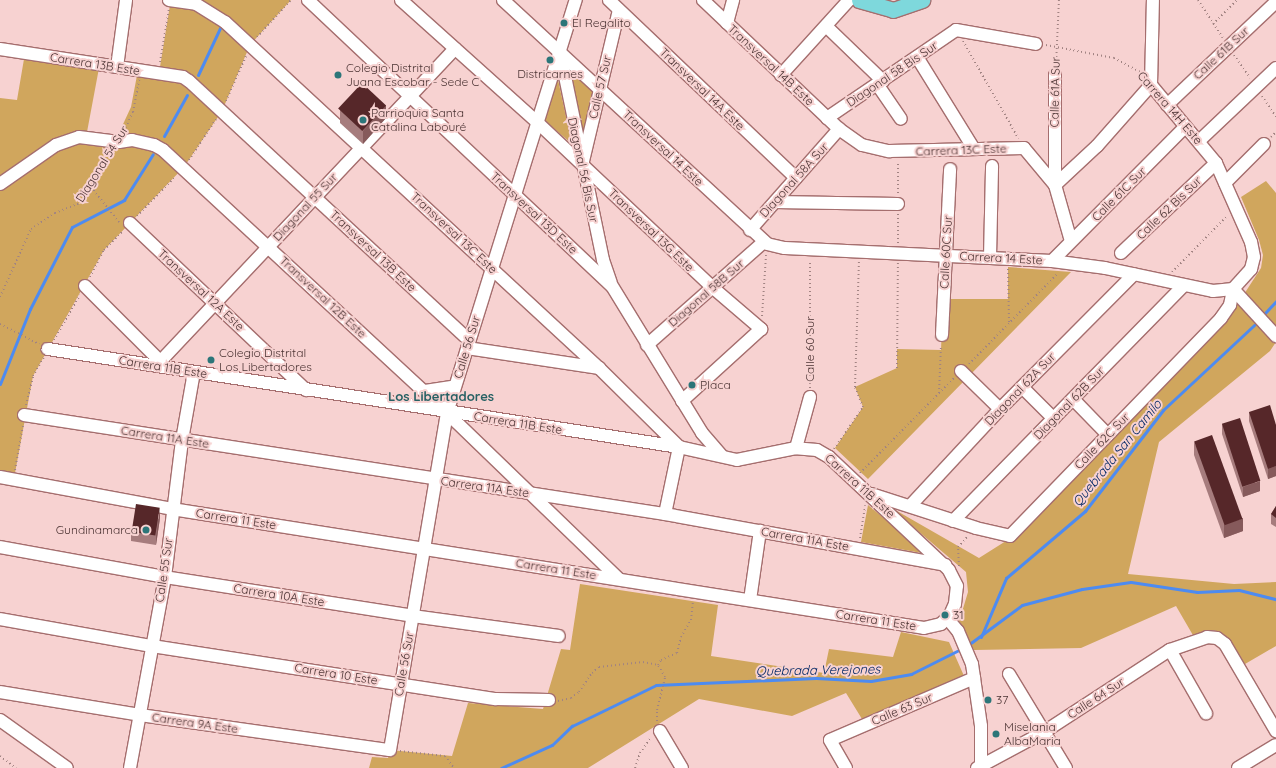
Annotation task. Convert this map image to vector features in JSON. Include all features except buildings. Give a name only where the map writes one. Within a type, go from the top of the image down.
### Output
[{"type":"main road","points":[[860,0],[890,5],[898,9],[922,0]]},
{"type":"street","points":[[117,67],[126,0]]},
{"type":"street","name":"Transversal 13C Este","points":[[170,0],[196,4],[225,22],[599,368],[678,447]]},
{"type":"street","name":"Transversal 13D Este","points":[[308,0],[612,286],[709,445],[723,456]]},
{"type":"street","name":"Transversal 13G Este","points":[[401,0],[538,123],[712,288],[761,330]]},
{"type":"street","name":"Transversal 14 Este","points":[[503,0],[600,88],[765,243]]},
{"type":"street","name":"Calle 56 Sur","points":[[390,750],[447,412],[576,0]]},
{"type":"street","name":"Transversal 14A Este","points":[[609,0],[796,178]]},
{"type":"street","name":"Transversal 14B Este","points":[[703,0],[839,129]]},
{"type":"street","points":[[727,23],[733,0]]},
{"type":"street","points":[[781,74],[827,27],[849,0]]},
{"type":"street","points":[[1055,185],[1097,146],[1151,86],[1153,0]]},
{"type":"street","name":"Calle 61B Sur","points":[[1167,105],[1276,2]]},
{"type":"street","name":"Calle 57 Sur","points":[[582,164],[619,10]]},
{"type":"street","points":[[827,27],[880,82],[901,119]]},
{"type":"street","points":[[956,30],[1036,44]]},
{"type":"street","name":"Diagonal 58 Bis Sur","points":[[827,118],[956,30]]},
{"type":"street","name":"Carrera 13B Este","points":[[0,49],[183,77],[189,81]]},
{"type":"street","name":"Diagonal 55 Sur","points":[[158,364],[455,49]]},
{"type":"street","name":"Diagonal 56 Bis Sur","points":[[560,52],[603,260],[612,286]]},
{"type":"street","points":[[918,56],[974,149]]},
{"type":"street","points":[[1199,141],[1276,68]]},
{"type":"street","name":"Calle 61A Sur","points":[[1055,76],[1055,185],[1071,241]]},
{"type":"street","name":"Transversal 13B Este","points":[[189,81],[315,197],[468,344]]},
{"type":"street","name":"Carrera 14H Este","points":[[1151,86],[1185,127],[1199,141],[1216,163],[1251,242],[1254,257],[1247,276],[1233,289]]},
{"type":"street","name":"Calle 61C Sur","points":[[1052,261],[1185,127]]},
{"type":"street","name":"Diagonal 58A Sur","points":[[750,230],[839,129]]},
{"type":"street","name":"Carrera 13C Este","points":[[839,129],[862,145],[880,150],[898,152],[1024,148]]},
{"type":"street","points":[[0,184],[56,145],[73,138],[89,137],[118,142]]},
{"type":"street","name":"Transversal 12B Este","points":[[118,142],[138,141],[154,145],[163,150],[269,246],[447,412],[619,579]]},
{"type":"street","points":[[1225,182],[1264,144]]},
{"type":"street","name":"Calle 61A Sur","points":[[1024,148],[1055,185]]},
{"type":"street","name":"Calle 62 Bis Sur","points":[[1121,253],[1216,163]]},
{"type":"street","points":[[990,257],[992,166]]},
{"type":"street","name":"Calle 60C Sur","points":[[942,335],[950,169]]},
{"type":"street","points":[[775,202],[898,204]]},
{"type":"street","name":"Transversal 12A Este","points":[[130,223],[306,390]]},
{"type":"street","name":"Diagonal 58B Sur","points":[[647,345],[765,243]]},
{"type":"street","name":"Carrera 14 Este","points":[[765,243],[785,248],[946,254],[1052,261],[1134,274],[1214,291],[1233,289]]},
{"type":"street","name":"Diagonal 62A Sur","points":[[910,506],[1000,409],[1134,274]]},
{"type":"street","name":"Diagonal 62B Sur","points":[[953,521],[1184,285]]},
{"type":"street","points":[[85,286],[158,364]]},
{"type":"street","points":[[1233,289],[1276,336]]},
{"type":"street","name":"Calle 62C Sur","points":[[976,528],[1010,536],[1221,318],[1230,305],[1233,289]]},
{"type":"street","points":[[682,401],[761,330]]},
{"type":"street","points":[[468,344],[599,368]]},
{"type":"street","name":"Carrera 11B Este","points":[[48,349],[158,364],[194,372],[306,390],[678,447],[737,460],[748,460],[796,448],[817,450],[829,457],[945,565]]},
{"type":"street","points":[[961,371],[1000,409]]},
{"type":"street","name":"Calle 55 Sur","points":[[130,768],[165,577],[172,509],[194,372]]},
{"type":"street","points":[[425,392],[456,386]]},
{"type":"street","points":[[1022,387],[1054,419]]},
{"type":"street","name":"Calle 60 Sur","points":[[796,448],[810,397]]},
{"type":"street","points":[[1073,399],[1108,435]]},
{"type":"street","name":"Carrera 11A Este","points":[[24,415],[665,514],[945,565]]},
{"type":"street","points":[[665,514],[678,447]]},
{"type":"street","name":"Carrera 11 Este","points":[[3,478],[172,509],[924,628],[935,627],[947,618]]},
{"type":"street","points":[[867,493],[976,528]]},
{"type":"street","points":[[750,600],[760,531]]},
{"type":"street","name":"Carrera 10A Este","points":[[0,547],[165,577],[413,616],[559,636]]},
{"type":"street","points":[[945,565],[956,585],[955,604],[947,618],[962,639],[972,664],[981,726],[980,767]]},
{"type":"street","name":"Carrera 10 Este","points":[[0,619],[152,646],[496,699],[549,700]]},
{"type":"street","name":"Calle 64 Sur","points":[[980,767],[1044,732],[1170,650],[1203,637],[1217,638],[1225,644],[1276,731]]},
{"type":"street","points":[[1170,650],[1206,712]]},
{"type":"street","points":[[1009,674],[1066,768]]},
{"type":"street","name":"Calle 63 Sur","points":[[846,768],[830,740],[974,678]]},
{"type":"street","name":"Carrera 9A Este","points":[[0,692],[140,715],[390,750]]},
{"type":"street","points":[[0,720],[68,768]]},
{"type":"street","points":[[660,731],[682,768]]},
{"type":"street","points":[[1238,768],[1276,745]]},
{"type":"path","points":[[159,73],[170,0]]},
{"type":"path","name":"Calle 61A Sur","points":[[1055,76],[1058,0]]},
{"type":"path","points":[[1198,0],[1276,117]]},
{"type":"path","points":[[1213,24],[1238,0]]},
{"type":"path","points":[[956,30],[1024,148]]},
{"type":"path","name":"Carrera 14H Este","points":[[1036,44],[1057,47],[1127,63],[1139,71],[1151,86]]},
{"type":"path","name":"Diagonal 54 Sur","points":[[0,297],[31,229],[55,213],[76,206],[91,187],[118,142],[133,112],[140,71]]},
{"type":"path","points":[[91,187],[113,213]]},
{"type":"path","points":[[1163,281],[1236,208]]},
{"type":"path","points":[[761,330],[765,243]]},
{"type":"path","name":"Calle 60 Sur","points":[[810,249],[810,397]]},
{"type":"path","points":[[829,457],[863,407],[855,387],[860,251]]},
{"type":"path","points":[[1008,258],[1009,323]]},
{"type":"path","points":[[0,324],[48,349]]},
{"type":"path","points":[[939,394],[942,335]]},
{"type":"path","points":[[858,549],[867,493]]},
{"type":"path","points":[[956,585],[960,572],[958,547],[976,528]]},
{"type":"path","points":[[658,665],[661,660],[677,653],[681,636],[691,620],[692,604],[697,593]]},
{"type":"path","points":[[549,700],[571,698],[599,667],[650,662],[658,665],[665,677],[657,716],[660,731],[649,739],[640,753],[635,768]]},
{"type":"path","points":[[390,750],[445,756],[454,768]]},
{"type":"path","points":[[0,756],[16,768]]},
{"type":"shaded area","points":[[193,0],[291,0],[250,45],[222,111],[184,167],[104,250],[33,376],[15,473],[0,471],[0,98],[17,100],[24,59],[99,68],[87,132],[118,135],[131,107],[138,70],[159,73],[170,5]]},
{"type":"shaded area","points":[[564,63],[593,90],[583,139]]},
{"type":"shaded area","points":[[557,75],[572,144],[544,120]]},
{"type":"shaded area","points":[[1266,181],[1276,193],[1276,342],[1270,351],[1159,442],[1128,574],[1234,584],[1276,582],[1276,646],[1245,664],[1221,632],[1212,630],[1194,637],[1176,606],[1081,648],[974,650],[959,622],[968,592],[966,572],[890,507],[979,558],[1017,534],[1235,308],[1261,268],[1263,255],[1259,240],[1241,197]]},
{"type":"shaded area","points":[[1008,267],[1071,272],[868,479],[835,448],[863,407],[855,387],[897,368],[897,349],[941,350],[943,299],[1008,299]]},
{"type":"shaded area","points":[[868,505],[927,554],[861,542]]},
{"type":"shaded area","points":[[580,584],[718,605],[711,656],[824,673],[829,649],[893,657],[901,632],[949,642],[964,676],[862,719],[846,693],[792,716],[699,699],[588,768],[369,768],[372,757],[388,758],[390,750],[452,756],[468,703],[543,709],[561,649],[570,650]]},
{"type":"waterway","points":[[198,75],[220,28]]},
{"type":"waterway","points":[[164,136],[187,95]]},
{"type":"waterway","points":[[0,384],[30,309],[72,227],[124,200],[153,154]]},
{"type":"waterway","name":"Quebrada San Camilo","points":[[1265,313],[1276,301]]},
{"type":"waterway","name":"Quebrada San Camilo","points":[[981,637],[1006,578],[1085,511],[1163,410],[1254,325]]},
{"type":"waterway","name":"Quebrada Verejones","points":[[968,645],[1022,605],[1082,589],[1131,582],[1197,592],[1239,590],[1276,599]]},
{"type":"waterway","name":"Quebrada Verejones","points":[[501,768],[552,745],[572,726],[656,685],[816,678],[871,681],[911,674],[963,648]]},
{"type":"place","name":"El Regalito","points":[[564,23]]},
{"type":"place","name":"Districarnes","points":[[550,60]]},
{"type":"place","name":"Colegio Distrital Juana Escobar - Sede C","points":[[338,75]]},
{"type":"place","name":"Parrioquia Santa Catalina Labouré","points":[[363,120]]},
{"type":"place","name":"Colegio Distrital Los Libertadores","points":[[211,360]]},
{"type":"place","name":"Placa","points":[[692,385]]},
{"type":"place","name":"Gundinamarca","points":[[146,530]]},
{"type":"place","name":"31","points":[[945,615]]},
{"type":"place","name":"37","points":[[988,700]]},
{"type":"place","name":"Miselania AlbaMaria","points":[[996,734]]},
{"type":"district","name":"Los Libertadores","points":[[441,396]]}]
